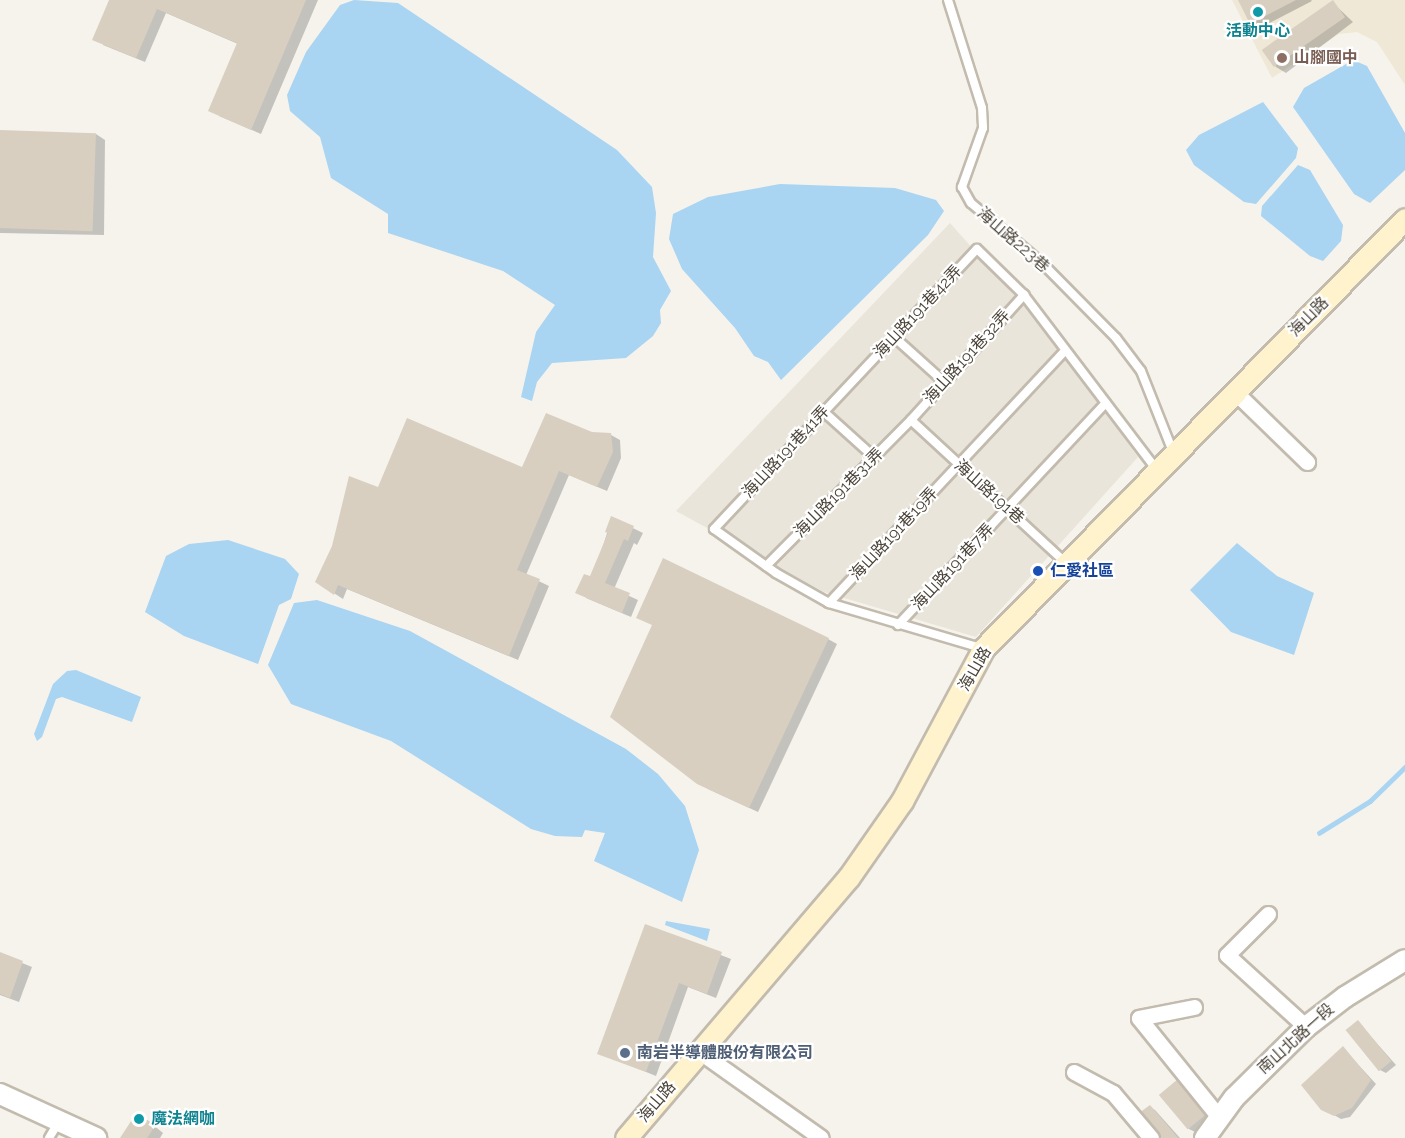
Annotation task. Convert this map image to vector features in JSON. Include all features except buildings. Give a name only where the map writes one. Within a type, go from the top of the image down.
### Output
[{"type":"main road","name":"海山路","points":[[626,1138],[855,868],[902,801],[983,649],[1158,471],[1173,452],[1405,219]]},
{"type":"street","points":[[1234,391],[1307,462]]},
{"type":"street","points":[[1268,914],[1227,955],[1306,1028]]},
{"type":"street","name":"南山北路一段","points":[[1205,1138],[1218,1116],[1306,1028],[1345,997],[1405,960]]},
{"type":"street","points":[[1194,1007],[1139,1018],[1218,1116]]},
{"type":"street","points":[[700,1052],[821,1138]]},
{"type":"street","points":[[1074,1072],[1113,1093],[1151,1138]]},
{"type":"street","points":[[0,1094],[60,1119],[96,1138]]},
{"type":"lane","name":"海山路223巷","points":[[948,0],[982,108],[983,128],[962,187],[971,203],[1035,257],[1116,338],[1141,371],[1173,452]]},
{"type":"lane","name":"海山路191巷42弄","points":[[858,375],[977,249],[1024,295]]},
{"type":"lane","points":[[1024,295],[1158,471]]},
{"type":"lane","name":"海山路191巷32弄","points":[[911,420],[943,381],[1024,295]]},
{"type":"lane","points":[[894,337],[943,381]]},
{"type":"lane","name":"海山路191巷19弄","points":[[829,603],[1065,351]]},
{"type":"lane","name":"海山路191巷41弄","points":[[766,566],[714,529],[858,375]]},
{"type":"lane","name":"海山路191巷7弄","points":[[898,625],[1106,403]]},
{"type":"lane","points":[[824,412],[874,457]]},
{"type":"lane","name":"海山路191巷","points":[[911,420],[1067,564]]},
{"type":"lane","name":"海山路191巷31弄","points":[[766,566],[911,420]]},
{"type":"lane","points":[[766,566],[829,603],[983,649]]},
{"type":"lane","points":[[49,1138],[60,1119]]},
{"type":"shaded area","name":"山腳國中","points":[[1232,0],[1405,0],[1405,85],[1377,42],[1357,32],[1339,34],[1272,78]]},
{"type":"shaded area","name":"仁愛社區","points":[[950,223],[1046,331],[1138,457],[976,637],[824,592],[676,511]]},
{"type":"water","points":[[354,0],[398,3],[617,150],[652,187],[656,213],[653,257],[671,291],[660,310],[661,323],[653,336],[626,358],[552,363],[537,382],[532,401],[521,397],[536,332],[555,305],[503,271],[388,233],[388,214],[331,178],[320,137],[290,111],[287,95],[306,52],[340,5]]},
{"type":"water","points":[[1353,60],[1367,66],[1405,133],[1405,170],[1370,203],[1354,194],[1293,107],[1304,88]]},
{"type":"water","points":[[1263,102],[1298,148],[1296,158],[1256,204],[1244,202],[1194,165],[1186,150],[1199,135]]},
{"type":"water","points":[[1298,165],[1310,170],[1343,225],[1341,241],[1323,261],[1310,256],[1261,216],[1262,206]]},
{"type":"water","points":[[780,184],[895,188],[936,200],[944,211],[928,235],[781,380],[768,362],[754,356],[735,328],[682,269],[669,239],[673,214],[708,197]]},
{"type":"water","points":[[228,540],[285,559],[299,574],[291,599],[279,605],[258,664],[184,636],[145,612],[166,556],[189,544]]},
{"type":"water","points":[[1237,543],[1277,576],[1314,593],[1294,655],[1231,632],[1190,590]]},
{"type":"water","points":[[317,600],[410,631],[626,749],[658,774],[685,806],[699,850],[682,902],[594,861],[605,833],[585,830],[582,837],[555,836],[531,829],[391,741],[291,704],[268,665],[294,603]]},
{"type":"water","points":[[76,670],[141,697],[132,722],[62,697],[56,699],[42,737],[37,741],[34,734],[53,684],[67,671]]},
{"type":"water","points":[[666,921],[710,929],[707,941],[665,925]]},
{"type":"waterway","points":[[1319,833],[1370,801],[1405,767]]},
{"type":"place","name":"活動中心","points":[[1258,12]]},
{"type":"place","name":"山腳國中","points":[[1282,58]]},
{"type":"place","name":"仁愛社區","points":[[1038,571]]},
{"type":"place","name":"南岩半導體股份有限公司","points":[[625,1053]]},
{"type":"place","name":"魔法網咖","points":[[139,1119]]}]
